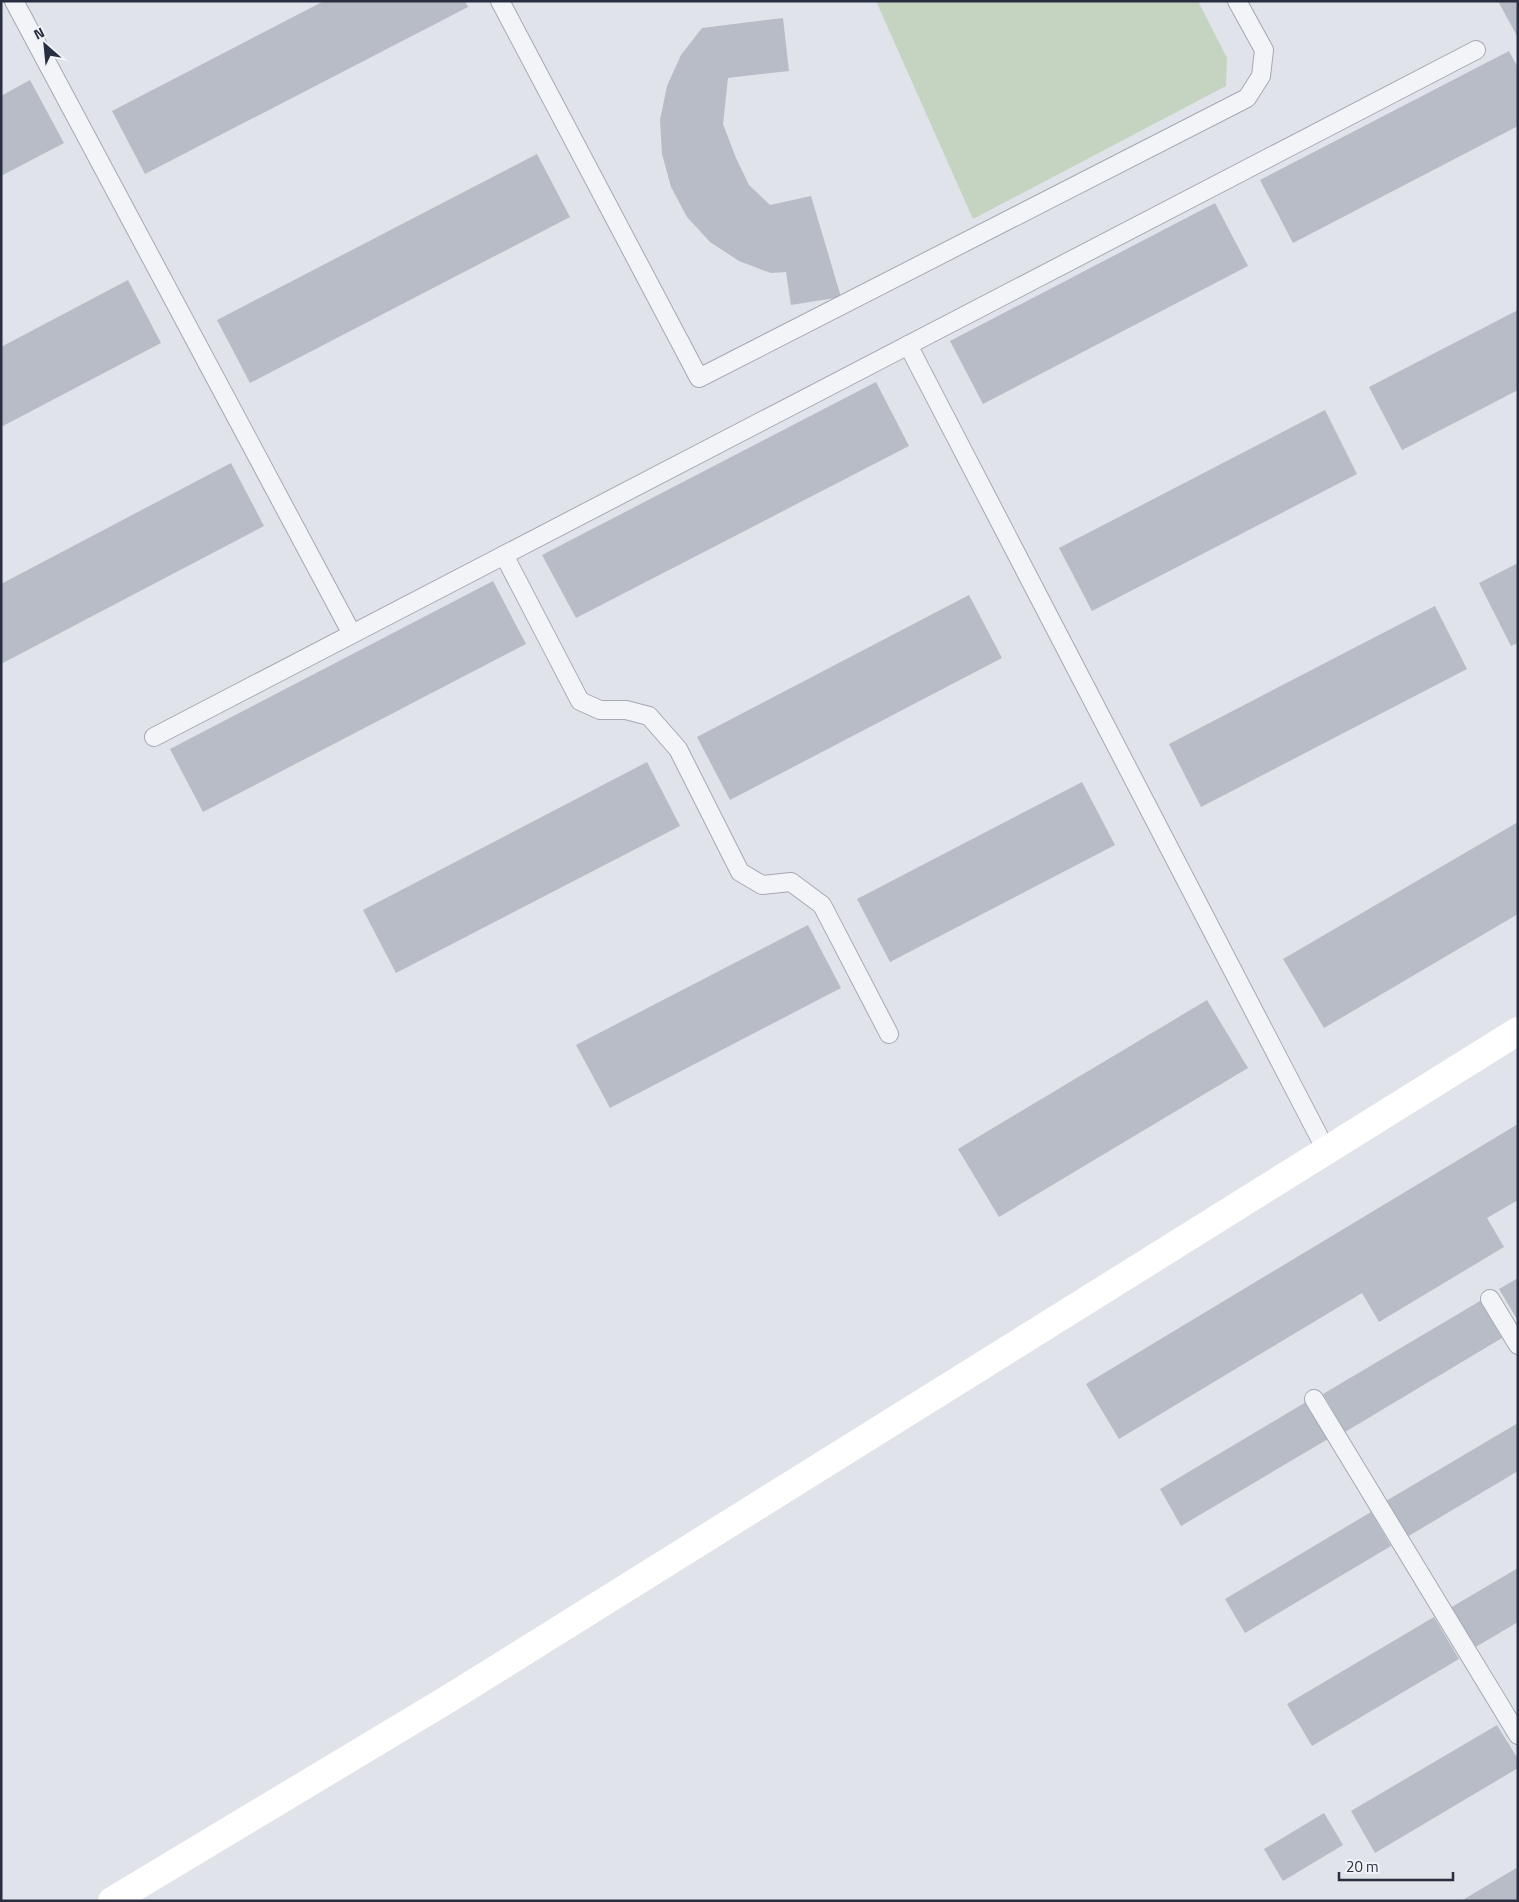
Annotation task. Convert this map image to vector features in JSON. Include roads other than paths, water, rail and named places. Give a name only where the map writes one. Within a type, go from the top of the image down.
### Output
[{"type":"street","points":[[112,1901],[461,1690],[1518,1031]]},
{"type":"lane","points":[[14,1],[352,634]]},
{"type":"lane","points":[[500,1],[699,378],[1247,98],[1261,76],[1264,50],[1238,1]]},
{"type":"lane","points":[[154,737],[1476,50]]},
{"type":"lane","points":[[908,345],[1326,1150]]},
{"type":"lane","points":[[504,555],[580,701],[600,710],[626,710],[649,716],[678,749],[740,872],[762,885],[791,882],[822,905],[889,1034]]},
{"type":"lane","points":[[1490,1300],[1518,1345]]},
{"type":"lane","points":[[1314,1399],[1518,1734]]}]
